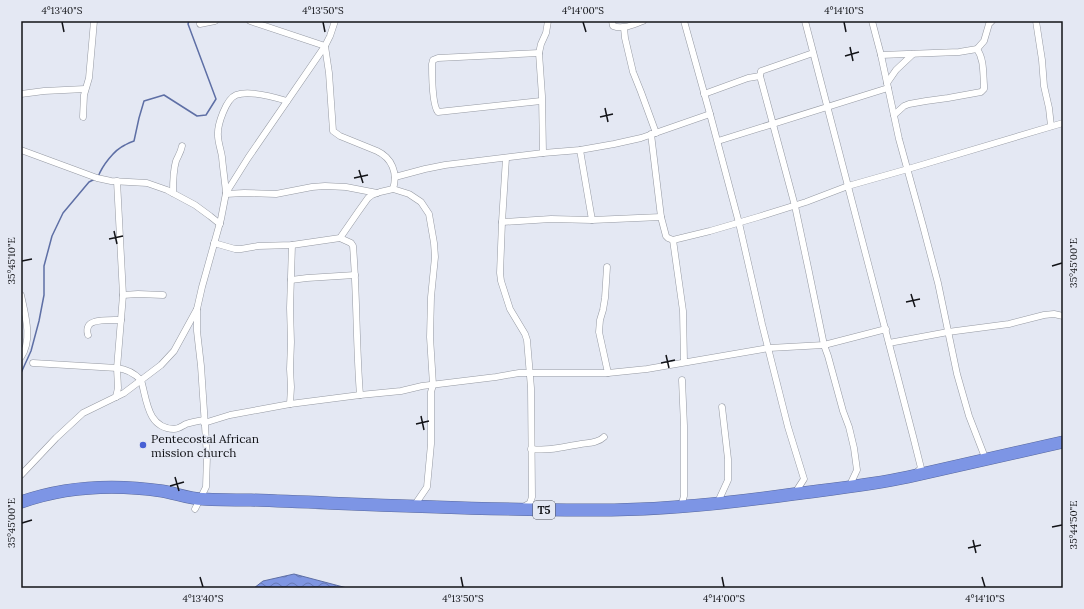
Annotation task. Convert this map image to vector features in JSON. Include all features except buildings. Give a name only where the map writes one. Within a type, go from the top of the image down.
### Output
[{"type":"highway","name":"T5","points":[[21,502],[70,490],[101,486],[163,491],[197,504],[249,500],[518,509],[635,510],[670,508],[717,504],[849,487],[986,460],[1063,442]]},
{"type":"street","points":[[83,117],[85,89],[89,78],[94,21]]},
{"type":"street","points":[[200,24],[215,21]]},
{"type":"street","points":[[250,21],[325,46]]},
{"type":"street","points":[[226,194],[248,158],[325,46],[335,21]]},
{"type":"street","points":[[543,153],[539,52],[546,33],[548,21]]},
{"type":"street","points":[[612,21],[612,25],[615,27],[624,28],[644,21]]},
{"type":"street","points":[[684,21],[718,141],[788,427],[804,480],[794,494]]},
{"type":"street","points":[[805,21],[921,468],[914,475]]},
{"type":"street","points":[[872,21],[888,85],[899,139],[932,262],[968,416],[986,460]]},
{"type":"street","points":[[881,55],[959,52],[977,49],[984,41],[989,24],[992,21]]},
{"type":"street","points":[[1036,21],[1044,86],[1051,126]]},
{"type":"street","points":[[624,28],[632,72],[642,92],[654,134],[661,217],[667,238],[673,240],[710,231],[795,206],[848,186],[1063,123]]},
{"type":"street","points":[[325,46],[329,73],[333,131],[340,136],[382,153],[390,161],[394,169],[395,177],[393,189]]},
{"type":"street","points":[[894,115],[904,106],[909,104],[982,92],[984,85],[982,60],[981,54],[977,49]]},
{"type":"street","points":[[539,52],[438,58],[433,60],[432,64],[435,108],[438,112],[541,101]]},
{"type":"street","points":[[813,53],[761,71],[760,76],[795,206],[824,345],[854,448],[857,470],[849,487]]},
{"type":"street","points":[[718,141],[888,85],[896,70],[913,54]]},
{"type":"street","points":[[704,94],[748,78],[760,76]]},
{"type":"street","points":[[21,94],[85,89]]},
{"type":"street","points":[[21,475],[56,438],[83,413],[124,393],[161,364],[174,351],[197,309],[220,224],[226,194],[218,136],[219,127],[227,104],[234,95],[239,94],[263,94],[287,101]]},
{"type":"street","points":[[395,177],[445,165],[580,150],[634,140],[710,114]]},
{"type":"street","points":[[173,193],[176,162],[180,155],[182,146]]},
{"type":"street","points":[[21,150],[97,178],[147,183],[167,190],[195,205],[220,224]]},
{"type":"street","points":[[580,150],[592,220]]},
{"type":"street","points":[[506,158],[500,273],[510,309],[528,340],[530,373],[532,497],[530,503],[518,509]]},
{"type":"street","points":[[116,398],[118,388],[117,368],[123,295],[117,181]]},
{"type":"street","points":[[226,194],[276,194],[325,186],[346,187],[376,193]]},
{"type":"street","points":[[340,238],[372,194],[393,189],[409,194],[421,202],[429,214],[434,243],[430,337],[433,385],[431,392],[431,444],[427,488],[414,506]]},
{"type":"street","points":[[502,222],[550,219],[592,220],[661,217]]},
{"type":"street","points":[[214,243],[241,250],[340,238],[351,243],[355,275],[357,358],[360,395]]},
{"type":"street","points":[[673,240],[682,311],[684,362]]},
{"type":"street","points":[[290,404],[290,308],[292,245]]},
{"type":"street","points":[[607,267],[605,298],[599,332],[608,372]]},
{"type":"street","points":[[291,280],[355,275]]},
{"type":"street","points":[[21,295],[27,328],[27,341],[21,358]]},
{"type":"street","points":[[123,295],[163,295]]},
{"type":"street","points":[[197,309],[197,331],[207,456],[206,487],[197,504]]},
{"type":"street","points":[[889,343],[948,332],[1009,324],[1044,315],[1054,314],[1063,316]]},
{"type":"street","points":[[88,335],[89,324],[103,320],[121,320]]},
{"type":"street","points":[[33,363],[117,368],[134,374],[141,380],[149,410],[153,418],[166,427],[176,429],[184,425],[290,404],[401,391],[422,386],[519,373],[608,372],[647,369],[769,348],[824,345],[886,329]]},
{"type":"street","points":[[670,508],[682,503],[684,496],[684,426],[682,380]]},
{"type":"street","points":[[717,504],[728,480],[728,459],[722,407]]},
{"type":"street","points":[[532,449],[545,450],[563,448],[594,442],[604,437]]},
{"type":"water","points":[[294,574],[347,588],[254,588],[263,581]]},
{"type":"waterway","points":[[98,177],[105,163],[113,154],[121,147],[134,141],[144,101],[164,95],[197,116],[206,115],[216,99],[188,24],[189,21]]},
{"type":"waterway","points":[[21,373],[31,351],[39,321],[44,295],[44,266],[52,236],[63,213],[89,182],[95,179]]},
{"type":"place","name":"Pentecostal African mission church","points":[[143,445]]}]
